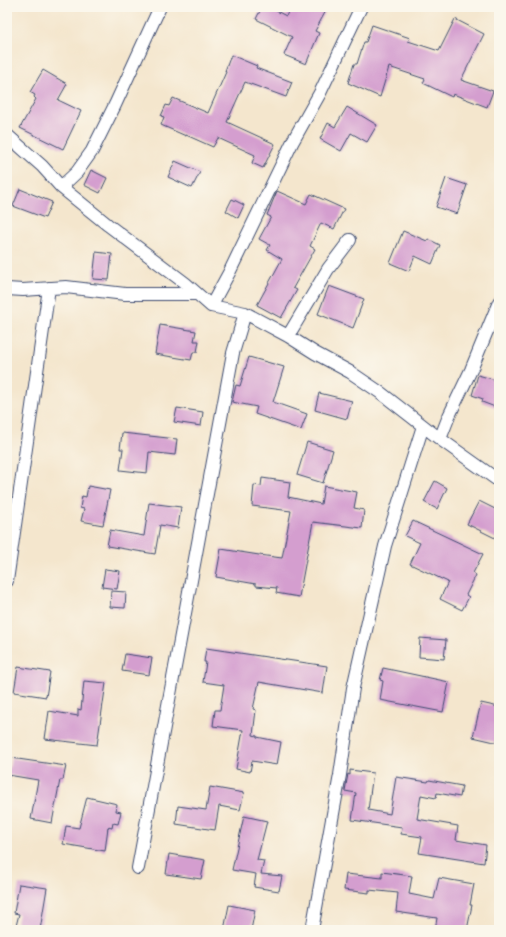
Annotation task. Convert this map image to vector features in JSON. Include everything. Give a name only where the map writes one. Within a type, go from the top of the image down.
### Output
[{"type":"street","points":[[61,187],[77,172],[92,151],[116,105],[160,7]]},
{"type":"street","points":[[211,306],[230,271],[293,141],[320,93],[361,7]]},
{"type":"street","points":[[7,135],[42,166],[61,187],[169,271],[211,306],[245,313],[350,372],[381,393],[440,439],[499,481]]},
{"type":"street","points":[[288,336],[328,269],[350,240]]},
{"type":"street","points":[[7,289],[22,290],[66,287],[124,294],[195,294]]},
{"type":"street","points":[[7,581],[49,288]]},
{"type":"street","points":[[440,439],[499,302]]},
{"type":"street","points":[[138,868],[233,353],[245,313]]},
{"type":"street","points":[[312,930],[340,775],[353,688],[385,546],[423,426]]},
{"type":"building","points":[[262,7],[269,7],[286,16],[291,7],[328,7],[315,31],[319,33],[306,64],[284,55],[292,37],[256,19]]},
{"type":"building","points":[[455,19],[484,34],[461,80],[493,91],[487,107],[453,94],[452,97],[423,83],[425,79],[389,67],[380,97],[348,83],[354,64],[357,64],[364,42],[366,42],[372,25],[410,38],[408,41],[439,51]]},
{"type":"building","points":[[231,55],[257,66],[256,68],[292,82],[286,97],[245,82],[227,122],[275,144],[263,168],[252,163],[255,155],[218,138],[213,147],[161,125],[164,117],[161,116],[166,105],[169,106],[173,98],[208,113],[226,72],[225,71]]},
{"type":"building","points":[[43,70],[67,84],[58,100],[81,111],[63,149],[20,128],[36,99],[34,97],[35,95],[30,92]]},
{"type":"building","points":[[347,107],[377,125],[367,142],[351,133],[341,151],[320,139],[328,123],[335,127]]},
{"type":"building","points":[[175,161],[200,172],[192,188],[168,177]]},
{"type":"building","points":[[91,170],[107,178],[100,193],[84,185]]},
{"type":"building","points":[[446,178],[467,185],[457,214],[436,207]]},
{"type":"building","points":[[20,189],[52,202],[45,218],[13,206]]},
{"type":"building","points":[[277,191],[306,204],[311,194],[344,209],[334,229],[321,223],[310,246],[315,249],[293,288],[297,290],[281,318],[257,305],[282,259],[267,250],[270,245],[259,239],[271,217],[267,215]]},
{"type":"building","points":[[232,199],[244,205],[238,218],[226,211]]},
{"type":"building","points":[[403,231],[427,241],[428,239],[440,245],[432,264],[415,256],[409,271],[390,263]]},
{"type":"building","points":[[96,252],[112,254],[109,280],[93,279]]},
{"type":"building","points":[[329,286],[364,299],[353,328],[318,314]]},
{"type":"building","points":[[160,325],[196,331],[194,341],[199,341],[197,352],[193,352],[191,360],[155,354]]},
{"type":"building","points":[[249,357],[284,367],[273,402],[307,414],[301,430],[255,414],[257,407],[232,402],[236,385],[240,386]]},
{"type":"building","points":[[478,375],[499,381],[499,404],[496,403],[495,407],[482,402],[483,399],[472,395]]},
{"type":"building","points":[[319,393],[352,401],[347,419],[315,410]]},
{"type":"building","points":[[177,408],[203,412],[201,426],[174,422]]},
{"type":"building","points":[[122,433],[177,439],[175,455],[149,452],[147,473],[120,470],[123,449],[120,449]]},
{"type":"building","points":[[307,442],[333,450],[323,483],[297,475]]},
{"type":"building","points":[[262,478],[290,482],[288,497],[321,504],[324,486],[357,492],[354,508],[364,510],[362,528],[313,522],[299,597],[276,593],[277,588],[256,586],[256,584],[216,577],[221,549],[282,558],[291,511],[252,506],[254,485],[261,486]]},
{"type":"building","points":[[435,481],[447,488],[437,509],[424,502]]},
{"type":"building","points":[[88,486],[110,490],[103,525],[81,521],[84,509],[80,508],[82,496],[86,497]]},
{"type":"building","points":[[479,501],[499,511],[499,540],[467,524]]},
{"type":"building","points":[[149,503],[181,507],[178,528],[160,525],[155,554],[107,546],[110,530],[144,536]]},
{"type":"building","points":[[413,521],[483,554],[473,573],[476,575],[466,595],[469,597],[462,610],[440,599],[448,582],[410,564],[420,543],[405,536]]},
{"type":"building","points":[[105,569],[120,571],[117,589],[102,587]]},
{"type":"building","points":[[111,591],[126,592],[125,608],[110,607]]},
{"type":"building","points":[[420,638],[446,640],[444,659],[419,657]]},
{"type":"building","points":[[206,648],[327,666],[323,693],[259,682],[253,709],[256,710],[253,735],[281,742],[277,765],[252,761],[250,772],[236,769],[243,730],[213,726],[215,710],[220,710],[224,685],[203,682],[206,662],[204,662]]},
{"type":"building","points":[[125,654],[152,658],[149,675],[122,671]]},
{"type":"building","points":[[18,667],[50,672],[46,697],[14,692]]},
{"type":"building","points":[[383,668],[449,682],[443,712],[380,700],[383,681],[380,680]]},
{"type":"building","points":[[84,681],[106,683],[97,745],[45,739],[49,711],[78,716],[78,709],[81,710]]},
{"type":"building","points":[[481,703],[499,707],[499,743],[473,737]]},
{"type":"building","points":[[11,758],[66,766],[63,780],[60,780],[52,823],[31,819],[38,780],[8,775]]},
{"type":"building","points":[[350,770],[373,773],[368,810],[390,814],[396,777],[428,782],[429,780],[462,786],[460,797],[437,793],[436,798],[421,795],[417,819],[458,826],[456,840],[486,845],[484,863],[419,853],[422,837],[401,834],[402,827],[352,820],[356,793],[345,791]]},
{"type":"building","points":[[210,787],[244,793],[240,810],[219,806],[215,830],[176,824],[178,806],[206,810]]},
{"type":"building","points":[[87,797],[117,804],[116,811],[121,812],[118,824],[113,823],[112,828],[108,827],[105,851],[63,844],[66,826],[79,828]]},
{"type":"building","points":[[244,816],[267,821],[257,860],[264,861],[261,874],[282,876],[279,891],[254,887],[256,874],[232,870]]},
{"type":"building","points":[[169,854],[205,860],[201,879],[166,874]]},
{"type":"building","points":[[382,872],[412,876],[409,894],[434,899],[439,878],[474,884],[467,930],[435,930],[437,918],[396,912],[398,893],[369,890],[369,893],[344,890],[346,874],[382,878]]},
{"type":"building","points":[[19,884],[47,888],[40,930],[15,930],[19,914],[14,913]]},
{"type":"building","points":[[229,905],[255,910],[251,930],[224,930]]}]
